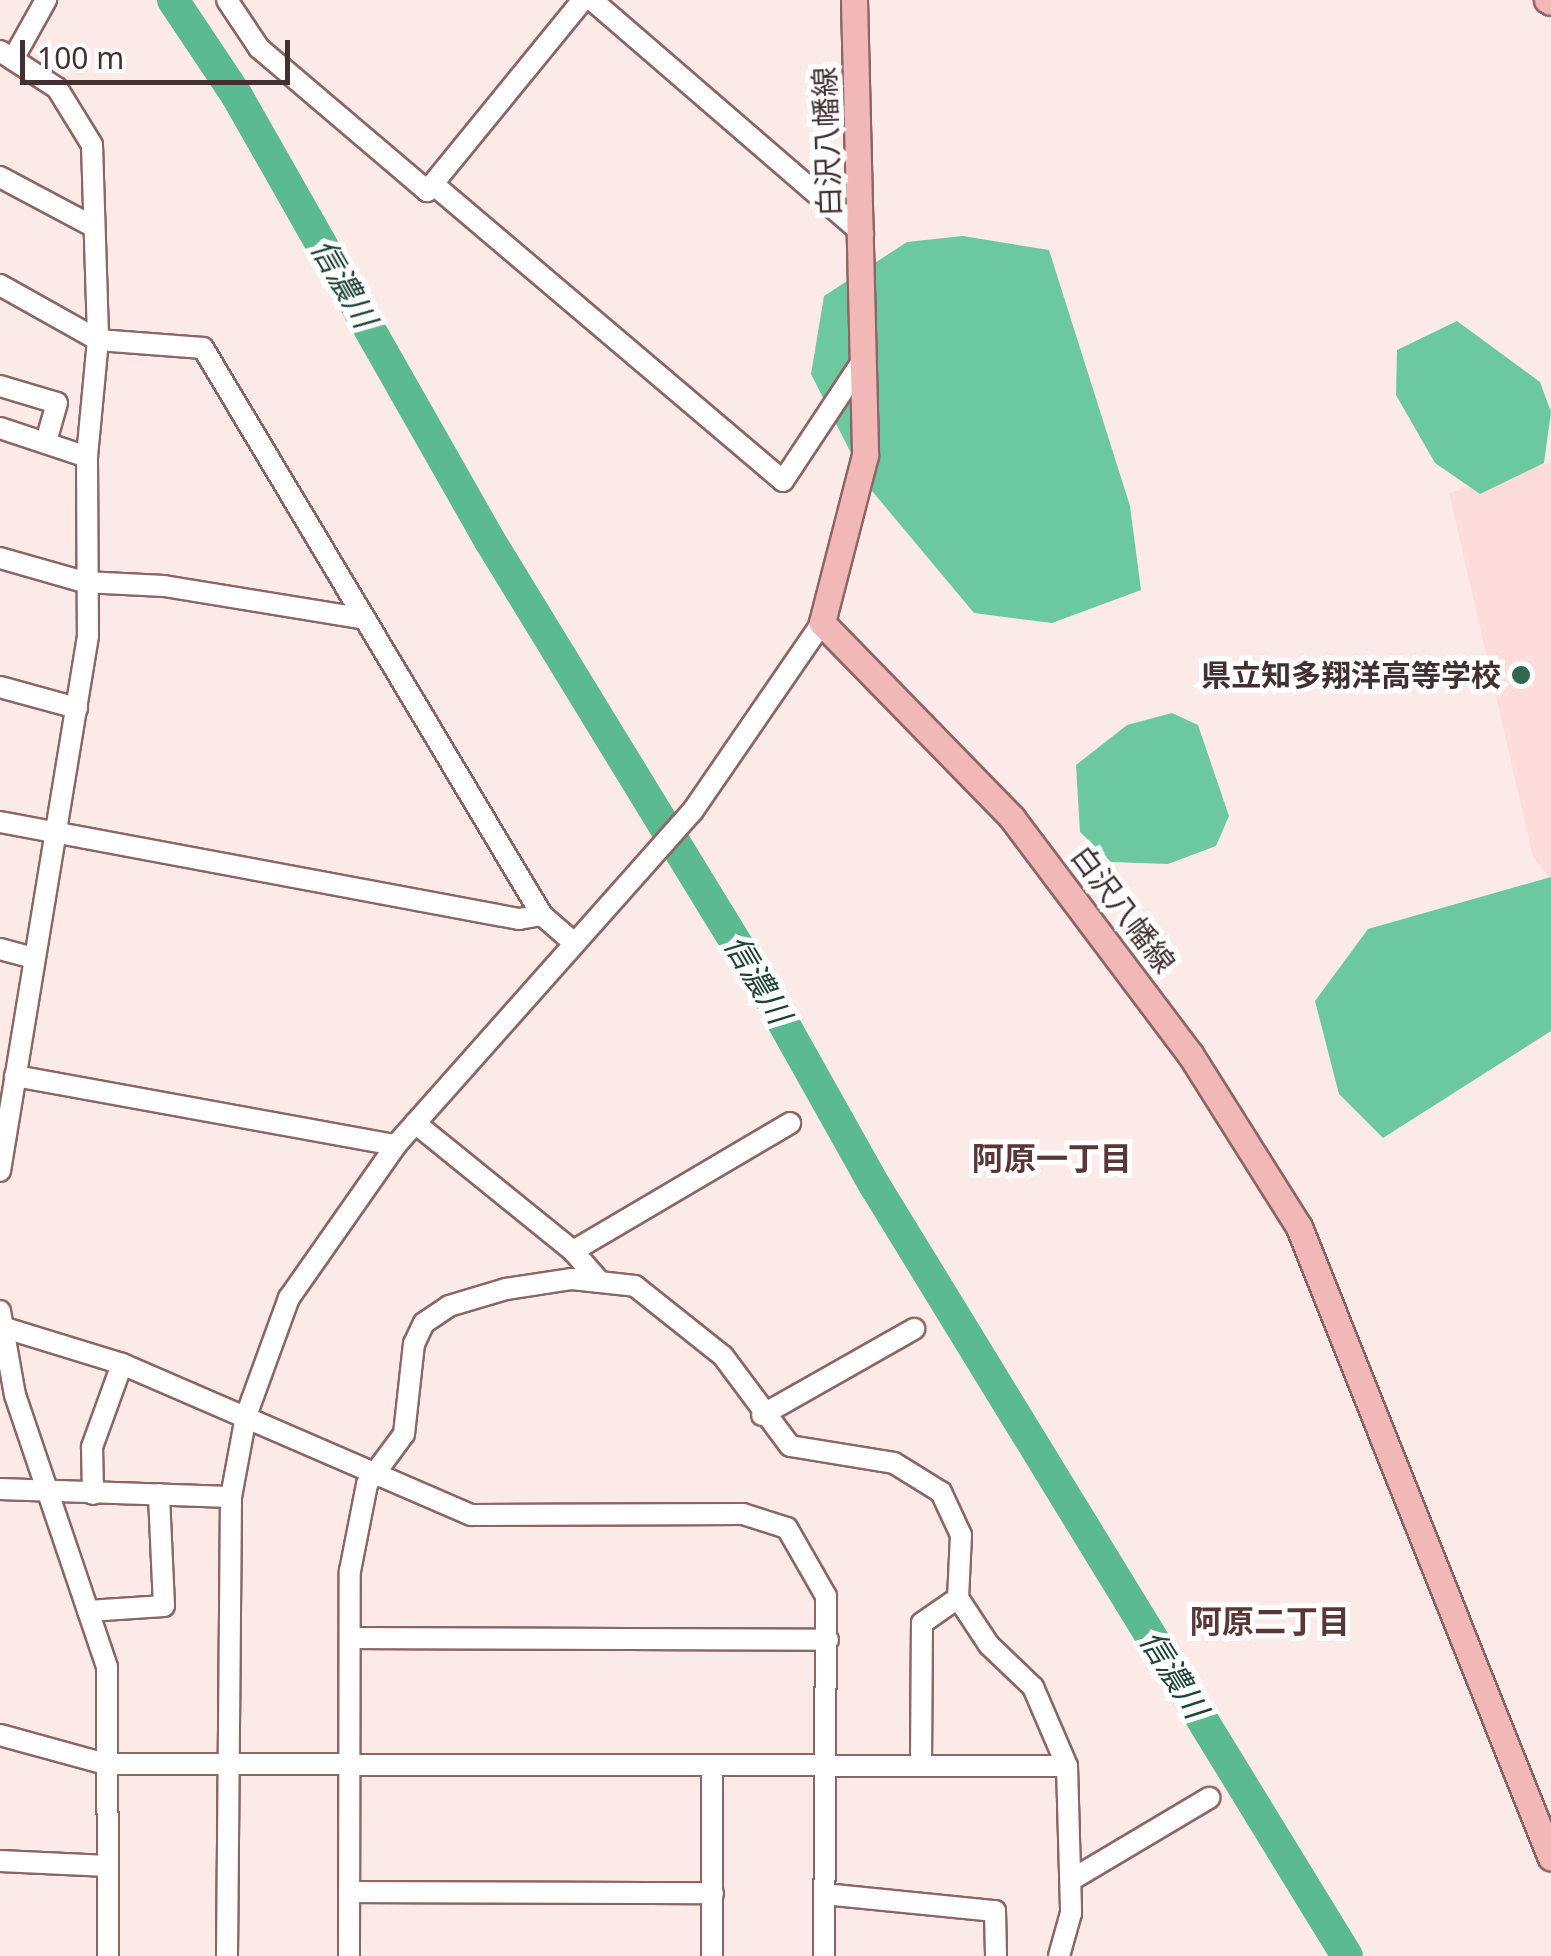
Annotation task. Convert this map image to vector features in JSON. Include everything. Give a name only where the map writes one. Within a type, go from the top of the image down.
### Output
[{"type":"main road","name":"白沢八幡線","points":[[854,0],[868,353],[865,454],[822,623],[1035,847],[1190,1054],[1299,1227],[1551,1858]]},
{"type":"street","points":[[0,1171],[88,636],[84,582],[87,457],[98,340],[92,145],[80,113],[7,55],[46,0]]},
{"type":"street","points":[[228,0],[259,48],[428,191],[582,0]]},
{"type":"street","points":[[592,0],[863,234]]},
{"type":"street","points":[[0,178],[94,227]]},
{"type":"street","points":[[433,184],[783,481],[868,353]]},
{"type":"street","points":[[0,284],[98,340],[203,348],[542,915],[573,942]]},
{"type":"street","points":[[0,386],[57,403],[46,441]]},
{"type":"street","points":[[0,428],[87,457]]},
{"type":"street","points":[[0,558],[84,582],[164,586],[365,619]]},
{"type":"street","points":[[227,1956],[231,1497],[246,1416],[262,1360],[314,1253],[396,1146],[692,812],[822,623]]},
{"type":"street","points":[[0,686],[77,708]]},
{"type":"street","points":[[0,822],[55,837],[519,919],[542,915]]},
{"type":"street","points":[[0,949],[33,958]]},
{"type":"street","points":[[15,1076],[396,1146]]},
{"type":"street","points":[[416,1123],[573,1251],[598,1280]]},
{"type":"street","points":[[573,1251],[790,1123]]},
{"type":"street","points":[[349,1956],[352,1542],[376,1474],[404,1434],[414,1344],[424,1324],[449,1306],[506,1289],[598,1280],[635,1286],[723,1356],[762,1415],[790,1446],[894,1463],[941,1492],[961,1534],[958,1598],[989,1645],[1033,1687],[1067,1766],[1071,1880],[1059,1956]]},
{"type":"street","points":[[1,1319],[122,1364],[471,1515],[743,1514],[787,1528],[826,1596],[824,1956]]},
{"type":"street","points":[[1,1319],[46,1494],[107,1667],[108,1956]]},
{"type":"street","points":[[762,1415],[914,1329]]},
{"type":"street","points":[[93,1494],[92,1447],[122,1364]]},
{"type":"street","points":[[0,1489],[46,1494],[231,1497]]},
{"type":"street","points":[[88,1611],[164,1606],[158,1494]]},
{"type":"street","points":[[921,1763],[922,1623],[958,1598]]},
{"type":"street","points":[[352,1638],[828,1640]]},
{"type":"street","points":[[0,1735],[106,1764],[1067,1766]]},
{"type":"street","points":[[712,1766],[712,1956]]},
{"type":"street","points":[[1071,1880],[1209,1798]]},
{"type":"street","points":[[0,1861],[108,1866]]},
{"type":"street","points":[[349,1892],[713,1892]]},
{"type":"street","points":[[824,1894],[995,1912],[996,1956]]},
{"type":"shaded area","name":"県立知多翔洋高等学校","points":[[1551,462],[1551,879],[1533,857],[1449,493]]},
{"type":"green space","points":[[963,236],[1049,250],[1130,506],[1141,590],[1052,623],[974,613],[867,485],[811,374],[824,296],[907,242]]},
{"type":"green space","points":[[1457,321],[1540,382],[1551,412],[1544,463],[1480,494],[1435,463],[1396,395],[1397,350]]},
{"type":"green space","points":[[1172,713],[1198,725],[1229,816],[1216,846],[1168,864],[1111,862],[1080,832],[1076,765],[1127,725]]},
{"type":"green space","points":[[1551,877],[1551,1031],[1383,1138],[1339,1094],[1315,1001],[1368,929]]},
{"type":"waterway","name":"信濃川","points":[[173,0],[237,96],[490,541],[766,992],[875,1186],[1347,1956]]},
{"type":"place","name":"県立知多翔洋高等学校","points":[[1521,675]]},
{"type":"district","name":"阿原一丁目","points":[[1052,1158]]},
{"type":"district","name":"阿原二丁目","points":[[1270,1621]]}]
